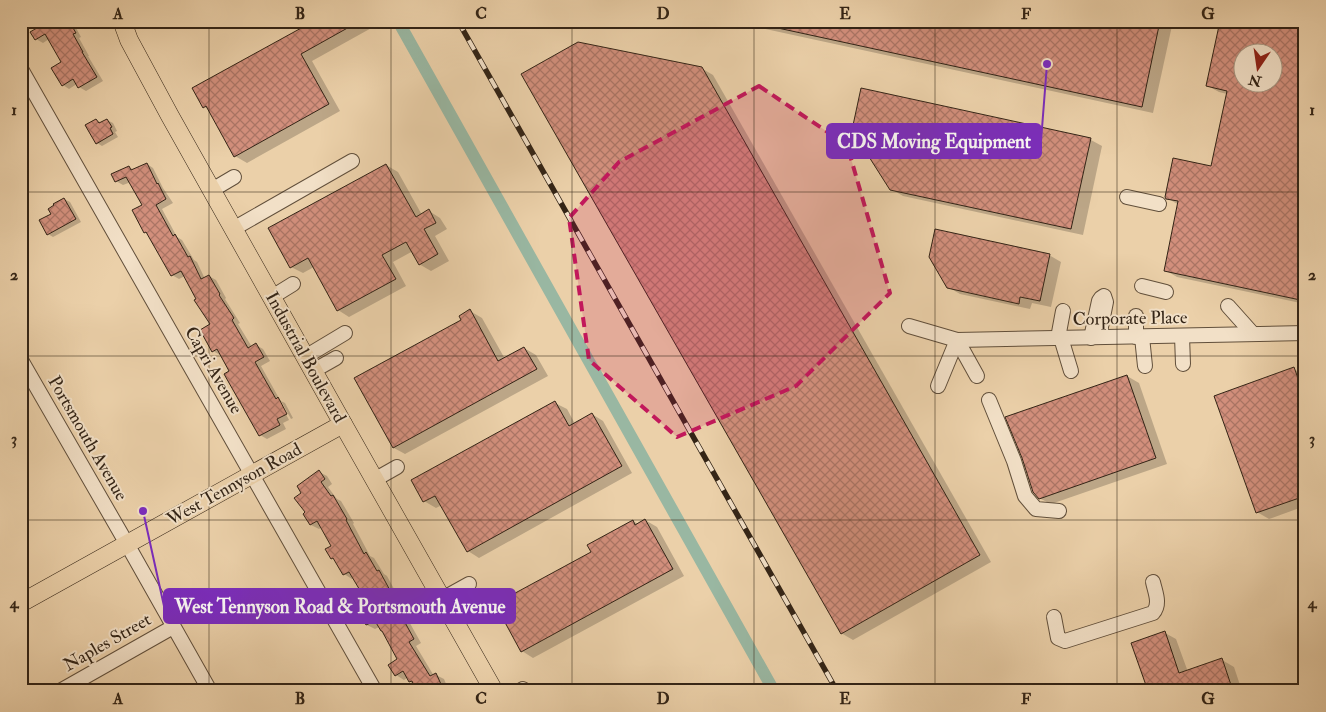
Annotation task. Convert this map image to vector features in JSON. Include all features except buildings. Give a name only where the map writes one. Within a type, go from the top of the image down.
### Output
[{"type":"main road","name":"Industrial Boulevard","points":[[122,21],[129,40],[233,229],[494,691]]},
{"type":"main road","name":"West Tennyson Road","points":[[21,603],[342,424]]},
{"type":"street","name":"Capri Avenue","points":[[21,69],[374,691]]},
{"type":"street","points":[[233,229],[352,161]]},
{"type":"street","points":[[212,190],[234,177]]},
{"type":"street","points":[[1126,197],[1159,204]]},
{"type":"street","points":[[272,297],[293,284]]},
{"type":"street","points":[[1142,286],[1166,292]]},
{"type":"street","points":[[1228,306],[1253,334]]},
{"type":"street","points":[[1063,311],[1060,338],[1071,371]]},
{"type":"street","points":[[1136,316],[1145,366]]},
{"type":"street","name":"Corporate Place","points":[[909,326],[957,340],[1305,333]]},
{"type":"street","points":[[309,364],[344,333]]},
{"type":"street","points":[[1182,336],[1183,364]]},
{"type":"street","points":[[957,340],[977,376]]},
{"type":"street","points":[[938,386],[957,340]]},
{"type":"street","points":[[309,364],[336,358]]},
{"type":"street","name":"Portsmouth Avenue","points":[[21,360],[128,544],[210,691]]},
{"type":"street","points":[[989,400],[1014,461],[1025,496],[1036,508],[1059,511]]},
{"type":"street","points":[[374,480],[397,467]]},
{"type":"street","points":[[1054,617],[1058,638],[1065,641],[1153,613],[1158,605],[1153,582]]},
{"type":"street","points":[[442,599],[470,584]]},
{"type":"street","name":"Naples Street","points":[[60,691],[173,627]]},
{"type":"highlighted area","points":[[759,86],[847,145],[890,293],[796,386],[677,437],[589,360],[569,218],[619,162]]},
{"type":"waterway","points":[[398,21],[774,691]]},
{"type":"railway","points":[[458,21],[837,691]]},
{"type":"place","name":"CDS Moving Equipment","points":[[1047,64]]},
{"type":"place","name":"West Tennyson Road & Portsmouth Avenue","points":[[143,511]]}]
